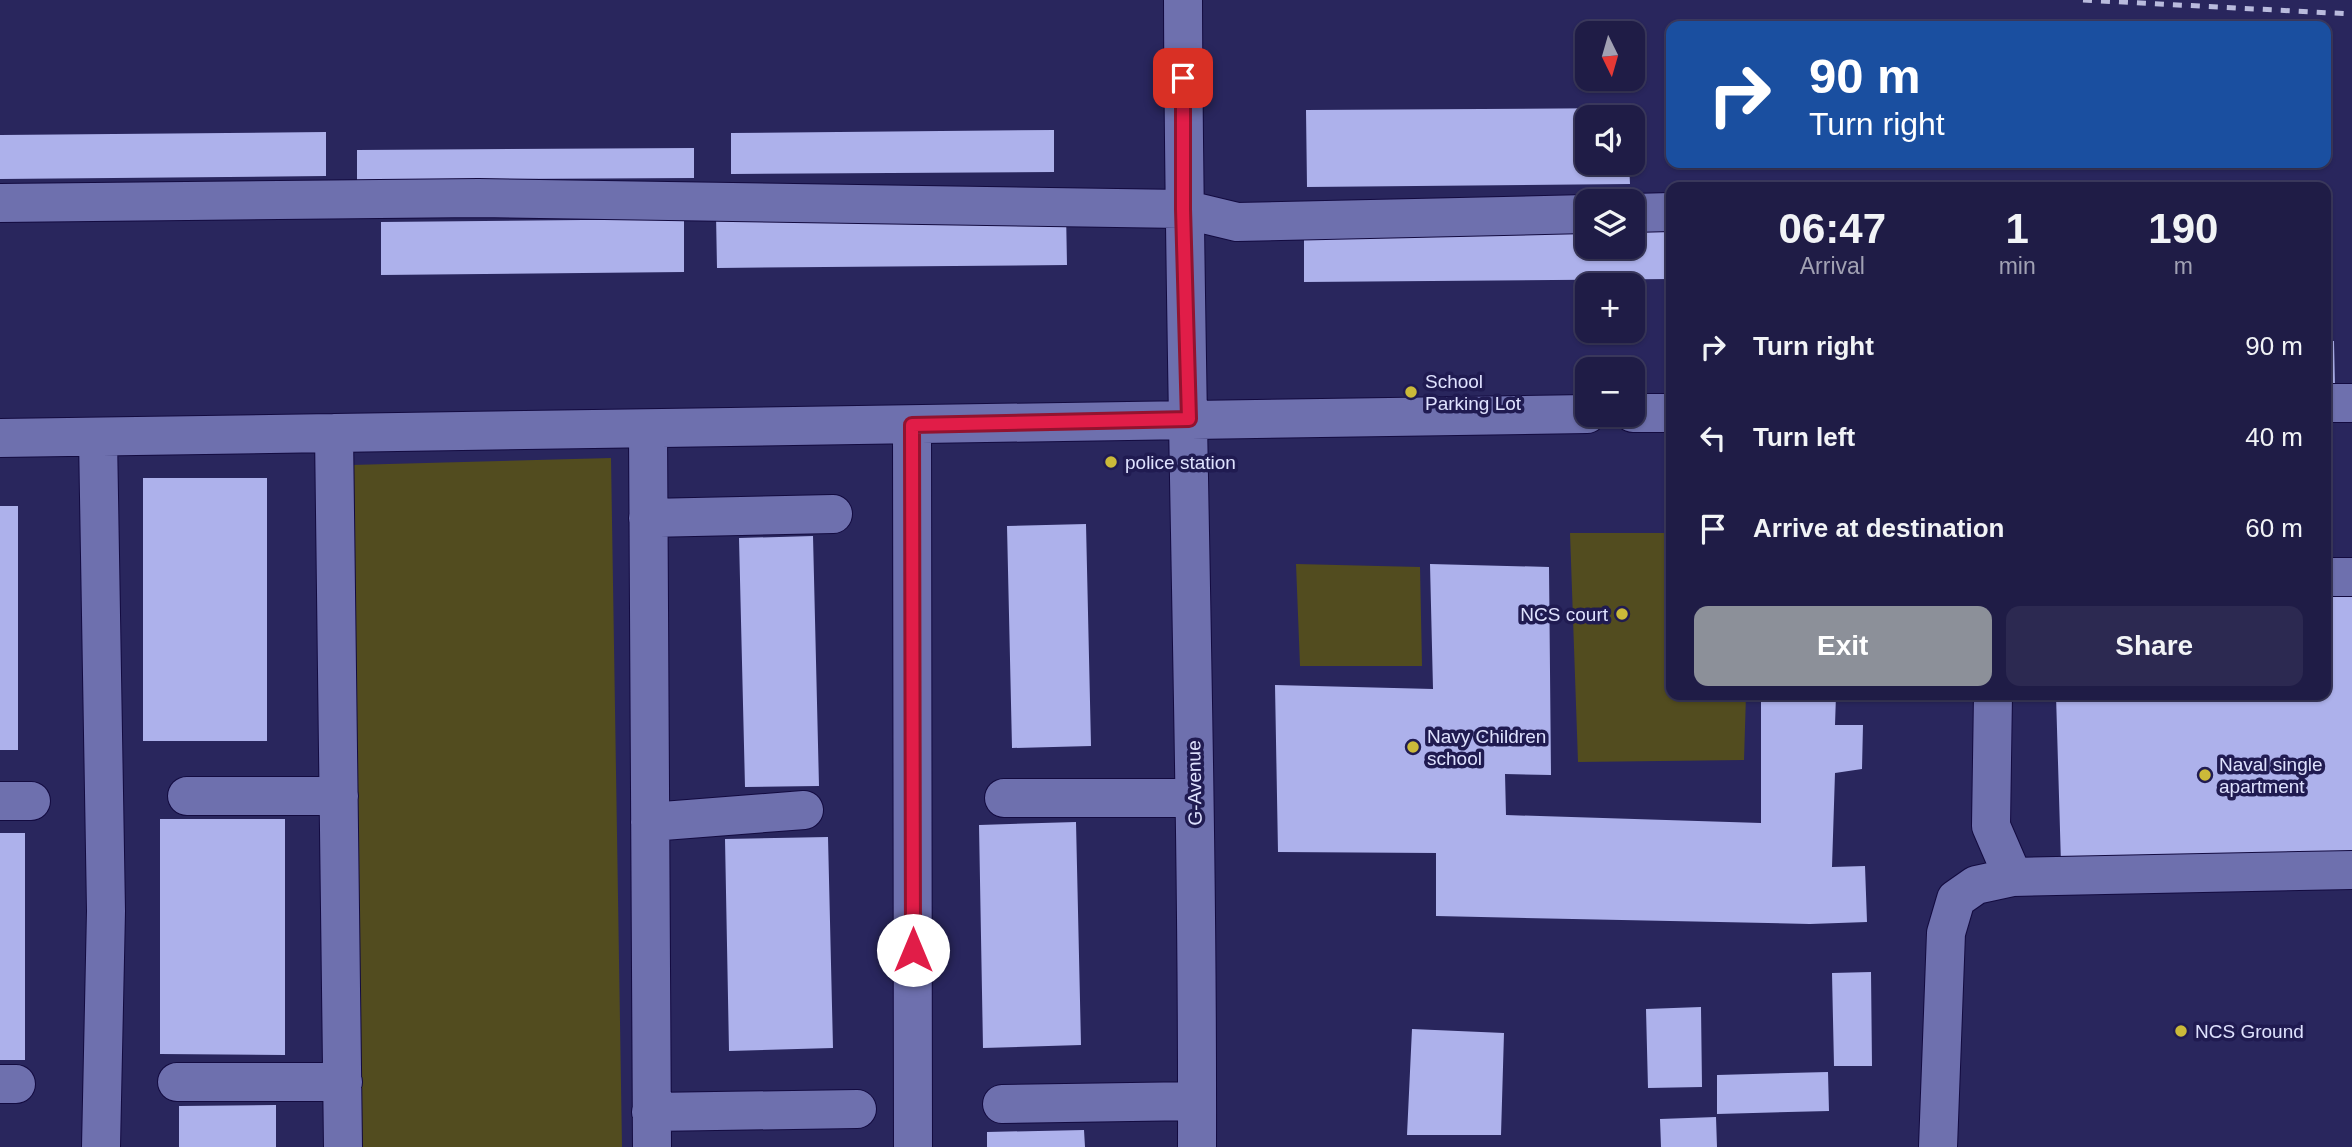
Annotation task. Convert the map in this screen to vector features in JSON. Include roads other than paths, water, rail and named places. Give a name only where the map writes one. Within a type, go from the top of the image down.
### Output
[{"type":"street","name":"G-Avenue","points":[[1183,0],[1183,209],[1189,419],[1197,1147]]},
{"type":"street","points":[[0,203],[479,198],[1183,209],[1237,222],[1575,214]]},
{"type":"street","points":[[1645,213],[1666,212]]},
{"type":"street","points":[[2331,403],[2352,403]]},
{"type":"street","points":[[1645,413],[1666,413]]},
{"type":"street","points":[[0,438],[1575,414]]},
{"type":"street","points":[[912,425],[914,1147]]},
{"type":"street","points":[[648,429],[651,1130],[857,1109]]},
{"type":"street","points":[[334,433],[343,1147]]},
{"type":"street","points":[[98,437],[106,911],[101,1147]]},
{"type":"street","points":[[648,518],[833,514]]},
{"type":"street","points":[[2331,577],[2352,578]]},
{"type":"street","points":[[1993,700],[1991,827],[2013,877]]},
{"type":"street","points":[[187,796],[339,796]]},
{"type":"street","points":[[1004,798],[1194,798]]},
{"type":"street","points":[[650,822],[804,810]]},
{"type":"street","points":[[1938,1147],[1945,933],[1956,900],[1976,885],[2013,877],[2352,870]]},
{"type":"street","points":[[177,1083],[342,1082]]},
{"type":"street","points":[[1002,1104],[1197,1101]]},
{"type":"railway","points":[[2083,0],[2352,14]]},
{"type":"place","name":"School Parking Lot","points":[[1411,392]]},
{"type":"place","name":"police station","points":[[1111,462]]},
{"type":"place","name":"NCS court","points":[[1622,614]]},
{"type":"place","name":"Navy Children school","points":[[1413,747]]},
{"type":"place","name":"Naval single apartment","points":[[2205,775]]},
{"type":"place","name":"NCS Ground","points":[[2181,1031]]}]
